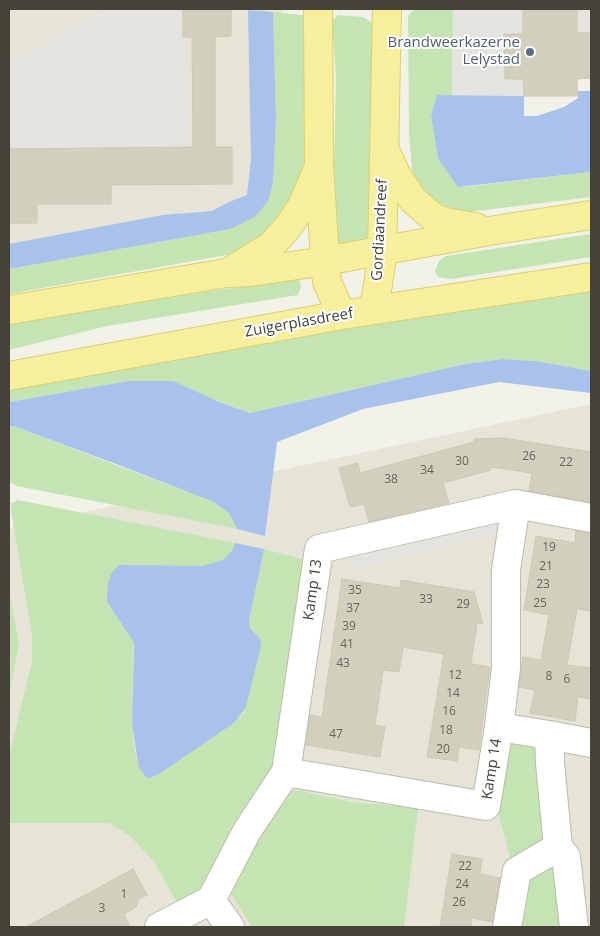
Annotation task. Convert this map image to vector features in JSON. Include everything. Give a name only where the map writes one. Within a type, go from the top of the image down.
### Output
[{"type":"main road","points":[[318,9],[319,165],[325,261],[327,282],[342,315]]},
{"type":"main road","name":"Gordiaandreef","points":[[374,310],[382,250],[387,9]]},
{"type":"main road","name":"Gordiaandreef","points":[[385,150],[396,174],[412,200],[434,218],[450,223],[466,224],[489,231]]},
{"type":"main road","points":[[226,273],[271,246],[287,228],[301,208],[319,165]]},
{"type":"main road","points":[[9,310],[226,273],[251,272],[325,261],[489,231],[591,215]]},
{"type":"main road","name":"Zuigerplasdreef","points":[[9,376],[342,315],[591,277]]},
{"type":"street","name":"Kamp 13","points":[[211,900],[247,831],[286,772],[319,549],[516,504],[591,518]]},
{"type":"street","name":"Kamp 14","points":[[286,772],[486,806],[499,727],[506,668],[506,570],[516,504]]},
{"type":"street","name":"Kamp 14","points":[[499,727],[591,743]]},
{"type":"street","points":[[549,735],[558,847],[566,857],[574,927]]},
{"type":"street","points":[[507,927],[517,871],[558,847]]},
{"type":"street","points":[[159,927],[211,900],[230,927]]},
{"type":"shaded area","points":[[9,9],[282,9],[292,229],[9,285]]},
{"type":"shaded area","points":[[106,9],[185,9],[186,147],[9,149],[9,62]]},
{"type":"shaded area","points":[[453,9],[523,9],[523,34],[504,34],[505,79],[523,79],[524,96],[452,95]]},
{"type":"shaded area","points":[[577,9],[591,9],[591,33],[577,33]]},
{"type":"shaded area","points":[[591,404],[591,927],[9,927],[9,528]]},
{"type":"shaded area","points":[[496,516],[500,532],[354,569],[349,554]]},
{"type":"green space","points":[[414,9],[453,9],[452,95],[437,95],[431,115],[438,159],[464,187],[591,172],[591,197],[468,212],[446,210],[417,190],[412,169],[409,132],[408,16]]},
{"type":"green space","points":[[273,12],[303,15],[305,42],[304,177],[273,234],[232,254],[9,294],[9,269],[230,229],[273,183],[276,119]]},
{"type":"green space","points":[[338,15],[363,17],[372,23],[377,37],[373,247],[332,254],[336,78],[332,21]]},
{"type":"green space","points":[[591,234],[591,257],[451,279],[438,277],[435,271],[439,261],[446,256]]},
{"type":"green space","points":[[299,278],[301,286],[298,295],[107,326],[9,350],[9,325],[70,312]]},
{"type":"green space","points":[[591,289],[591,371],[536,361],[503,359],[465,364],[250,413],[218,401],[128,381],[9,402],[9,385],[437,310]]},
{"type":"green space","points":[[13,426],[214,502],[229,513],[237,529],[17,486],[9,482],[9,427]]},
{"type":"green space","points":[[18,500],[235,543],[232,551],[223,560],[202,566],[192,566],[107,602],[133,641],[132,724],[135,753],[143,775],[154,777],[234,723],[243,713],[260,639],[250,628],[249,621],[264,549],[309,561],[277,758],[256,806],[209,887],[179,906],[155,863],[129,835],[109,823],[9,823],[9,757],[32,661],[32,634],[11,511],[11,503]]},
{"type":"green space","points":[[9,590],[19,644],[9,695]]},
{"type":"green space","points":[[509,739],[532,740],[539,761],[548,839],[511,860],[493,794]]},
{"type":"green space","points":[[284,790],[301,791],[351,802],[418,808],[404,927],[252,927],[231,894]]},
{"type":"green space","points":[[560,863],[571,927],[517,927],[520,881]]},
{"type":"water","points":[[248,10],[273,12],[276,119],[273,183],[268,201],[255,217],[230,229],[9,269],[9,244],[163,215],[212,211],[247,195],[251,159]]},
{"type":"water","points":[[578,91],[591,91],[591,172],[458,187],[438,159],[431,115],[437,95],[524,96],[524,116],[537,116],[564,107],[578,98]]},
{"type":"water","points":[[503,359],[536,361],[591,371],[591,393],[499,382],[363,409],[277,442],[265,536],[237,529],[229,513],[214,502],[13,426],[9,427],[9,402],[128,381],[173,381],[217,401],[250,413],[465,364]]},
{"type":"water","points":[[235,543],[264,549],[249,621],[250,628],[260,639],[261,646],[246,707],[234,723],[159,774],[150,778],[146,777],[139,768],[132,724],[134,646],[133,641],[107,602],[108,583],[111,574],[119,565],[202,566],[223,560],[232,551]]},
{"type":"building","points":[[183,9],[231,9],[231,36],[215,37],[215,147],[232,147],[232,184],[111,185],[111,204],[37,204],[37,223],[9,223],[9,149],[193,147],[192,37],[183,37]]},
{"type":"building","points":[[523,9],[577,9],[577,33],[591,33],[591,78],[577,79],[578,96],[524,96],[523,79],[505,79],[504,34],[523,34]]},
{"type":"building","points":[[504,438],[591,452],[591,502],[529,491],[532,473],[491,467],[491,470],[443,483],[449,503],[369,522],[364,504],[350,507],[339,468],[358,463],[360,473],[474,442],[474,439]]},
{"type":"building","points":[[576,531],[591,533],[591,611],[577,609],[567,665],[591,668],[591,699],[578,697],[575,721],[530,713],[535,690],[519,687],[523,657],[541,660],[549,615],[524,610],[536,536],[575,543]]},
{"type":"building","points":[[342,579],[400,588],[401,580],[474,592],[483,624],[477,623],[471,664],[490,667],[479,750],[459,747],[457,761],[427,757],[444,654],[403,647],[399,672],[383,670],[375,725],[385,727],[380,757],[306,745],[310,715],[322,717]]},
{"type":"building","points":[[452,854],[482,859],[480,874],[500,878],[492,922],[472,918],[471,927],[440,927]]},
{"type":"building","points":[[133,869],[147,895],[139,899],[136,907],[124,914],[130,927],[26,927]]},
{"type":"place","name":"Brandweerkazerne Lelystad","points":[[530,52]]}]
